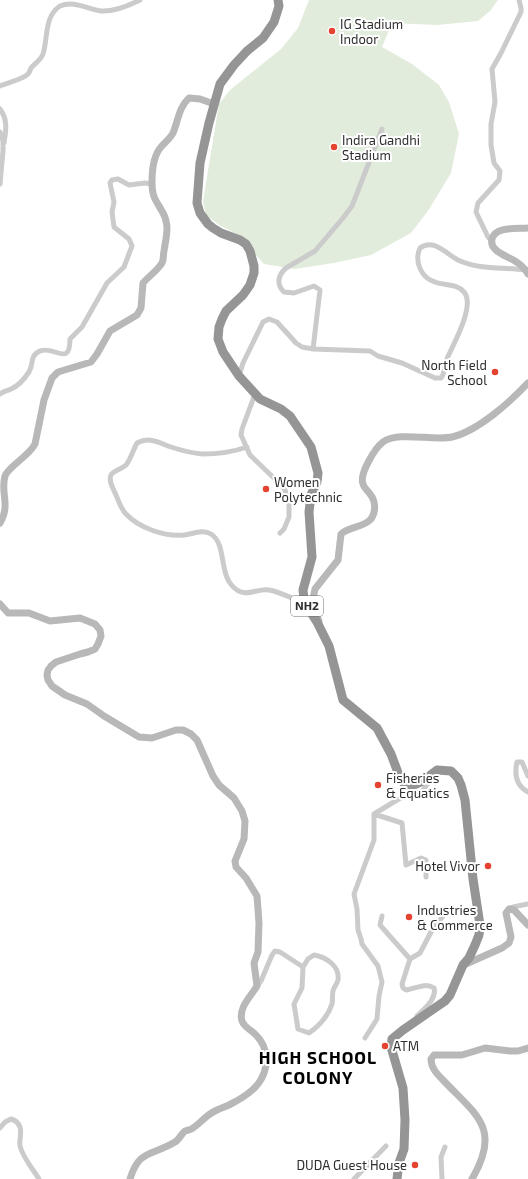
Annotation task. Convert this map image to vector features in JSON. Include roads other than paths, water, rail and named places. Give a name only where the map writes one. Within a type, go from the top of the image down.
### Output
[{"type":"highway","name":"NH2","points":[[278,0],[279,6],[274,22],[263,38],[247,51],[220,84],[208,123],[200,163],[197,203],[200,213],[208,224],[221,233],[240,240],[246,244],[250,251],[254,266],[254,273],[250,285],[243,295],[226,311],[219,328],[218,340],[223,352],[239,376],[260,400],[281,409],[290,416],[311,447],[318,473],[317,482],[311,495],[309,512],[312,557],[303,590],[304,599],[329,646],[343,700],[377,728],[385,740],[400,778],[405,785],[412,786],[421,782],[437,770]]},
{"type":"highway","points":[[397,1179],[399,1163],[404,1149],[405,1108],[403,1088],[390,1047],[392,1039],[394,1036],[445,1001],[450,995],[463,965],[469,958],[475,945],[479,935],[480,925],[473,879],[465,800],[458,778],[451,771],[437,770]]},
{"type":"street","points":[[0,86],[28,74],[39,61],[43,55],[47,30],[52,15],[61,5],[73,2],[89,8],[108,11],[140,0]]},
{"type":"street","points":[[519,0],[521,12],[492,69],[495,102],[491,124],[491,145],[494,163],[500,171],[500,180],[478,203],[476,212],[488,237],[492,241],[494,248],[514,260],[527,272]]},
{"type":"street","points":[[0,523],[6,510],[4,482],[5,474],[32,450],[35,444],[44,400],[52,378],[58,372],[91,362],[110,331],[137,315],[141,308],[143,283],[163,261],[168,231],[163,213],[154,197],[152,184],[156,155],[160,148],[172,136],[181,108],[189,98],[214,104]]},
{"type":"street","points":[[0,109],[4,115],[6,128],[0,184]]},
{"type":"street","points":[[313,349],[320,290],[314,286],[294,293],[284,292],[278,279],[283,270],[315,251],[352,206],[382,129]]},
{"type":"street","points":[[0,132],[3,146]]},
{"type":"street","points":[[0,394],[16,386],[29,372],[31,359],[39,352],[44,350],[64,355],[68,353],[71,347],[70,339],[82,327],[107,282],[124,267],[132,246],[129,239],[114,227],[112,212],[114,202],[110,183],[112,180],[118,179],[129,185],[144,183],[152,184]]},
{"type":"street","points":[[492,241],[494,234],[498,230],[528,228]]},
{"type":"street","points":[[239,376],[243,363],[263,322],[273,319],[299,346],[313,349],[370,351],[378,356],[402,363],[435,378],[441,378],[443,376],[446,360],[462,325],[468,302],[464,292],[459,288],[454,285],[434,282],[425,275],[419,267],[417,259],[420,248],[424,245],[431,244],[448,252],[457,259],[473,265],[527,272]]},
{"type":"street","points":[[320,628],[313,599],[315,589],[338,560],[341,534],[349,529],[362,526],[371,519],[375,510],[374,499],[362,484],[362,479],[369,460],[377,447],[388,438],[450,437],[465,432],[497,412],[528,383]]},
{"type":"street","points":[[255,394],[241,435],[250,455],[280,484],[288,496],[289,517],[284,530],[280,532]]},
{"type":"street","points":[[247,447],[231,452],[202,454],[172,448],[151,439],[145,440],[137,443],[128,462],[123,467],[111,474],[111,482],[117,498],[125,512],[136,522],[162,533],[173,535],[201,532],[212,534],[219,545],[230,583],[235,589],[240,592],[247,593],[270,590],[306,603]]},
{"type":"street","points":[[0,604],[8,613],[29,613],[50,621],[80,618],[95,624],[100,630],[101,636],[95,649],[56,662],[48,670],[48,680],[58,691],[87,704],[139,737],[152,738],[176,730],[183,730],[191,734],[197,740],[212,776],[219,785],[234,798],[246,821],[244,839],[235,862],[236,868],[246,878],[257,896],[259,923],[258,952],[254,963],[257,986]]},
{"type":"street","points":[[528,776],[522,762],[517,762],[516,770],[518,784],[528,792]]},
{"type":"street","points":[[374,814],[402,797],[421,793],[437,770]]},
{"type":"street","points":[[374,814],[402,823],[406,865],[421,858],[426,860],[426,877]]},
{"type":"street","points":[[365,1038],[377,1019],[378,996],[382,982],[378,966],[360,939],[354,894],[374,840],[374,814]]},
{"type":"street","points":[[463,965],[509,944],[510,937],[506,913],[513,907],[528,904]]},
{"type":"street","points":[[509,909],[514,910],[528,925]]},
{"type":"street","points":[[409,1026],[432,1000],[435,994],[434,988],[431,985],[426,985],[411,990],[402,988],[410,959],[415,957],[423,949],[431,932],[446,912]]},
{"type":"street","points":[[382,916],[380,925],[410,959]]},
{"type":"street","points":[[130,1179],[134,1168],[145,1155],[177,1141],[185,1132],[193,1129],[213,1112],[230,1104],[258,1085],[264,1076],[266,1066],[266,1050],[263,1043],[247,1029],[242,1022],[242,1012],[246,1002],[261,981],[272,954],[275,951],[280,952],[303,967]]},
{"type":"street","points":[[314,955],[320,956],[338,970],[338,980],[333,992],[332,1004],[328,1012],[309,1033],[298,1029],[294,1004],[302,988],[303,967],[308,959],[314,955]]},
{"type":"street","points":[[472,1179],[482,1159],[486,1143],[485,1131],[482,1122],[465,1102],[437,1074],[432,1067],[431,1059],[434,1055],[462,1054],[485,1048],[510,1051],[518,1051],[528,1048]]},
{"type":"street","points":[[0,1128],[11,1119],[16,1120],[21,1132],[20,1145],[22,1151],[39,1179]]},
{"type":"street","points":[[354,1179],[386,1146]]},
{"type":"street","points":[[442,1179],[442,1158],[446,1147]]},
{"type":"place","name":"IG Stadium Indoor","points":[[332,31]]},
{"type":"place","name":"Indira Gandhi Stadium","points":[[334,147]]},
{"type":"place","name":"North Field School","points":[[495,372]]},
{"type":"place","name":"Women Polytechnic","points":[[266,489]]},
{"type":"place","name":"Fisheries & Equatics","points":[[378,785]]},
{"type":"place","name":"Hotel Vivor","points":[[488,866]]},
{"type":"place","name":"Industries & Commerce","points":[[409,917]]},
{"type":"place","name":"ATM","points":[[385,1046]]},
{"type":"place","name":"DUDA Guest House","points":[[415,1165]]},
{"type":"district","name":"HIGH SCHOOL COLONY","points":[[318,1068]]}]
